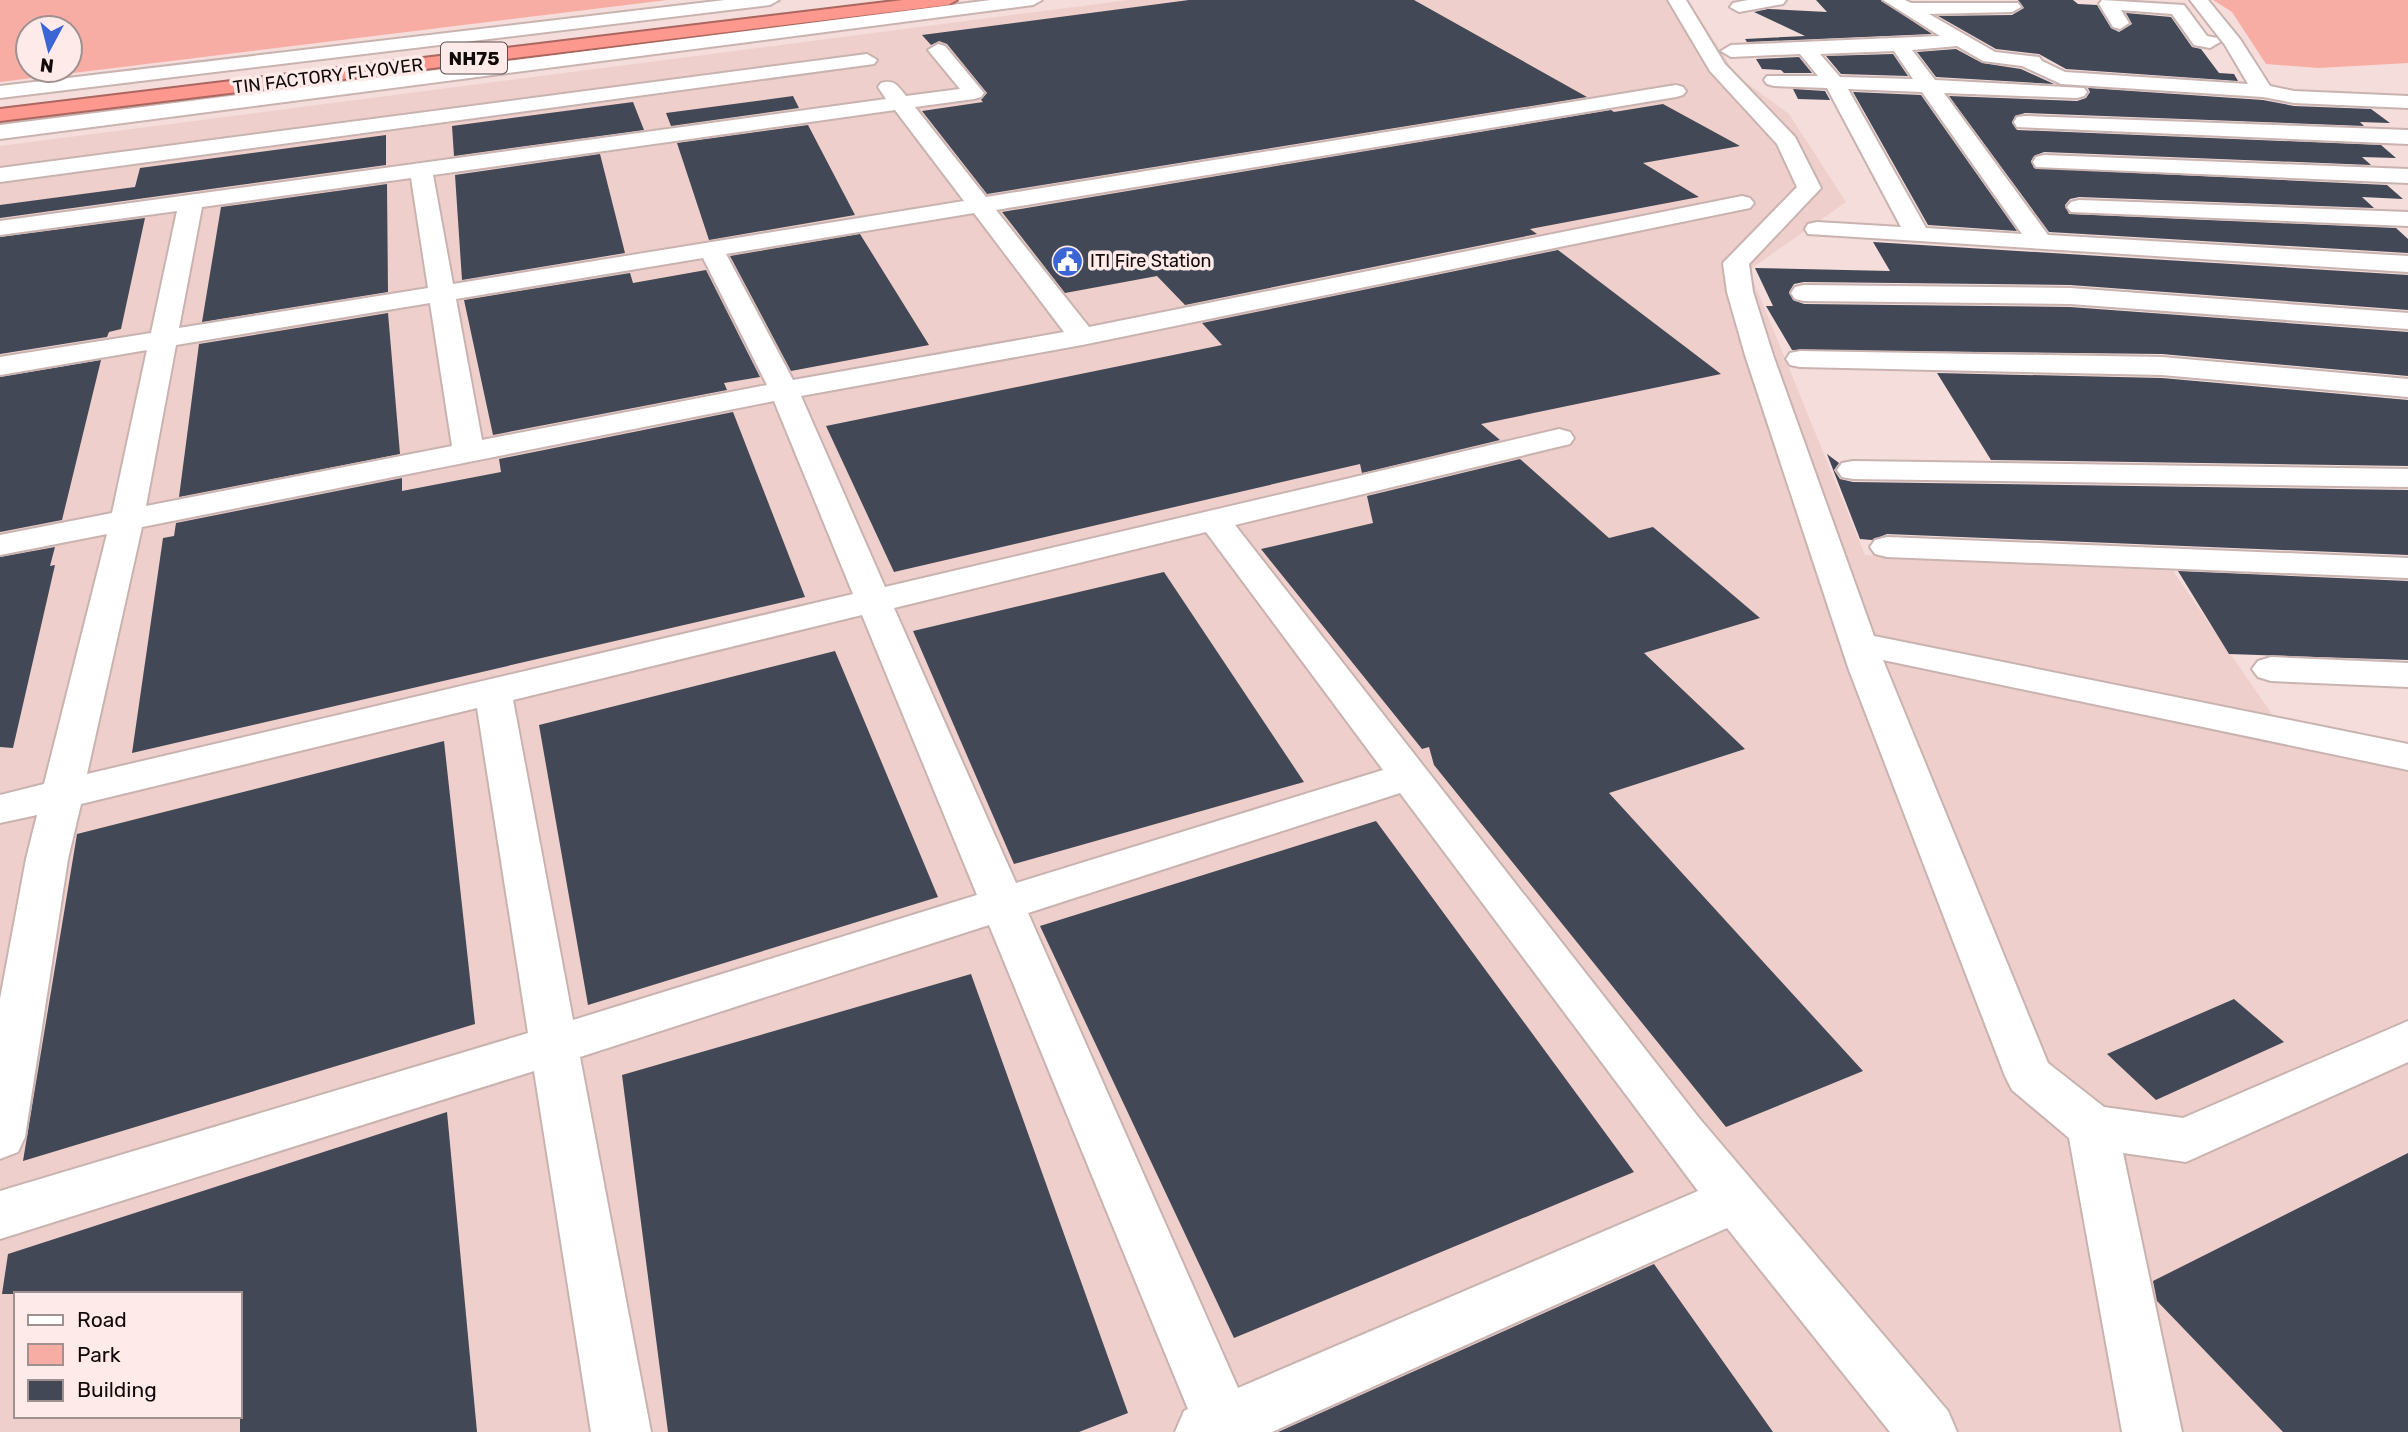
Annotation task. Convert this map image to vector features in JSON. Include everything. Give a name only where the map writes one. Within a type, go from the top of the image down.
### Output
[{"type":"highway","name":"TIN FACTORY FLYOVER","points":[[0,104],[854,0]]},
{"type":"highway","name":"TIN FACTORY FLYOVER","points":[[0,115],[947,0]]},
{"type":"street","points":[[0,92],[770,0]]},
{"type":"street","points":[[0,132],[1034,0]]},
{"type":"street","points":[[1677,0],[1717,67],[1787,142],[1809,188],[1736,262],[1740,292],[1759,355],[1859,644],[2029,1076],[2092,1127],[2186,1140],[2408,1040]]},
{"type":"street","points":[[1739,7],[1777,0]]},
{"type":"street","points":[[2089,1],[2097,0]]},
{"type":"street","points":[[2199,0],[2233,43],[2263,91]]},
{"type":"street","points":[[1898,4],[2012,8]]},
{"type":"street","points":[[1898,4],[1990,57],[2032,61],[2039,55],[2053,55]]},
{"type":"street","points":[[2119,23],[2108,4],[2178,9],[2201,41],[2233,43]]},
{"type":"street","points":[[839,25],[1082,337]]},
{"type":"street","points":[[1731,51],[1807,50],[1961,40]]},
{"type":"street","points":[[1899,45],[2040,242]]},
{"type":"street","points":[[0,228],[974,93],[938,50]]},
{"type":"street","points":[[1807,50],[1834,82],[1917,234]]},
{"type":"street","points":[[0,175],[867,60]]},
{"type":"street","points":[[2032,61],[2030,63],[2062,78],[2106,87],[2136,128],[2178,168],[2253,254]]},
{"type":"street","points":[[1774,80],[1928,86],[2263,91],[2294,97],[2408,102]]},
{"type":"street","points":[[0,366],[1676,92]]},
{"type":"street","points":[[2382,100],[2408,124]]},
{"type":"street","points":[[2025,122],[2408,137]]},
{"type":"street","points":[[2044,162],[2408,176]]},
{"type":"street","points":[[421,170],[469,453]]},
{"type":"street","points":[[0,1137],[47,859],[127,521],[191,202]]},
{"type":"street","points":[[0,545],[784,390],[1082,337],[1742,203]]},
{"type":"street","points":[[2079,207],[2408,219]]},
{"type":"street","points":[[1817,229],[2395,263],[2408,287]]},
{"type":"street","points":[[712,248],[784,390],[1004,903],[1215,1428],[1736,1199]]},
{"type":"street","points":[[1804,293],[2070,296],[2408,321]]},
{"type":"street","points":[[1800,359],[2162,366],[2408,388]]},
{"type":"street","points":[[0,809],[1559,438]]},
{"type":"street","points":[[1853,470],[2408,478]]},
{"type":"street","points":[[1214,520],[1681,1133],[1927,1432]]},
{"type":"street","points":[[1887,547],[2408,568]]},
{"type":"street","points":[[1859,644],[2408,757]]},
{"type":"street","points":[[2271,669],[2408,675]]},
{"type":"street","points":[[493,692],[621,1432]]},
{"type":"street","points":[[0,1215],[555,1045],[1409,776]]},
{"type":"street","points":[[2092,1127],[2152,1432]]},
{"type":"shaded area","points":[[1129,0],[1688,0],[1736,75],[1789,114],[1846,202],[1749,270],[1865,555],[2173,571],[2274,717],[2408,744],[2408,1432],[0,1432],[0,146]]},
{"type":"green space","points":[[0,0],[667,0],[84,72],[84,14],[14,14],[14,80],[0,82]]},
{"type":"green space","points":[[2213,0],[2408,0],[2408,63],[2319,68],[2266,64],[2232,12]]},
{"type":"building","points":[[1189,0],[1414,0],[1587,97],[987,194],[922,111],[983,102],[981,100],[987,93],[947,44],[939,41],[931,45],[922,35]]},
{"type":"building","points":[[1816,0],[1881,0],[1932,34],[1747,42],[1745,39],[1805,36],[1754,12],[1768,9],[1827,12]]},
{"type":"building","points":[[2018,0],[2073,0],[2078,4],[2097,5],[2111,28],[2119,32],[2132,24],[2126,13],[2171,17],[2192,47],[2201,49],[2219,73],[2234,74],[2238,81],[2066,69],[2039,54],[1996,49],[1938,16],[2012,15],[2024,8]]},
{"type":"building","points":[[1956,49],[1982,63],[2021,69],[2054,84],[1936,77],[1917,52]]},
{"type":"building","points":[[1893,54],[1908,76],[1841,74],[1826,56]]},
{"type":"building","points":[[1799,57],[1812,73],[1784,73],[1781,70],[1762,69],[1756,59]]},
{"type":"building","points":[[2088,88],[2263,100],[2294,106],[2371,109],[2390,123],[2360,122],[2364,126],[2025,113],[2015,116],[2012,123],[2017,130],[2381,145],[2396,158],[2362,157],[2371,165],[2044,152],[2034,156],[2031,161],[2034,168],[2387,185],[2403,199],[2362,197],[2374,208],[2079,197],[2070,199],[2065,205],[2069,214],[2396,228],[2408,239],[2408,253],[2049,232],[1949,96],[2077,101],[2086,98],[2090,92]]},
{"type":"building","points":[[1793,89],[1825,91],[1830,100],[1798,99]]},
{"type":"building","points":[[1853,92],[1921,95],[2017,231],[1928,225]]},
{"type":"building","points":[[793,96],[799,108],[671,126],[666,113]]},
{"type":"building","points":[[633,102],[644,130],[454,156],[452,126]]},
{"type":"building","points":[[1663,104],[1740,146],[1643,163],[1699,197],[1530,229],[1537,234],[1185,305],[1157,276],[1065,293],[1002,212],[1611,110],[1614,112]]},
{"type":"building","points":[[808,125],[855,215],[709,240],[677,143]]},
{"type":"building","points":[[386,135],[386,165],[0,218],[0,205],[135,187],[140,168]]},
{"type":"building","points":[[600,154],[625,253],[462,280],[455,175]]},
{"type":"building","points":[[387,184],[388,292],[202,322],[221,207]]},
{"type":"building","points":[[145,218],[121,329],[109,332],[107,337],[0,354],[0,237]]},
{"type":"building","points":[[860,234],[929,345],[791,371],[730,256]]},
{"type":"building","points":[[1873,242],[2408,275],[2408,310],[2070,285],[1804,282],[1794,284],[1789,292],[1793,300],[1804,304],[2070,307],[2408,332],[2408,376],[2162,354],[1792,350],[1766,306],[1773,306],[1755,268],[1890,271]]},
{"type":"building","points":[[1558,250],[1721,374],[1481,424],[1500,440],[1362,473],[1360,464],[894,572],[826,426],[1222,345],[1202,323]]},
{"type":"building","points":[[706,270],[760,377],[724,383],[727,390],[493,435],[464,300],[630,273],[633,283]]},
{"type":"building","points":[[388,313],[400,454],[179,497],[199,344]]},
{"type":"building","points":[[101,360],[62,520],[0,532],[0,377]]},
{"type":"building","points":[[1937,373],[2162,378],[2408,400],[2408,466],[1991,460]]},
{"type":"building","points":[[733,412],[805,597],[132,753],[163,538],[174,536],[176,523],[402,478],[402,491],[501,472],[499,459]]},
{"type":"building","points":[[1827,454],[1839,463],[1834,470],[1840,479],[1853,482],[2408,490],[2408,555],[1887,534],[1872,540],[1860,539]]},
{"type":"building","points":[[1520,459],[1609,538],[1653,527],[1760,618],[1644,653],[1745,749],[1609,793],[1863,1071],[1726,1127],[1434,765],[1429,747],[1422,749],[1261,549],[1373,523],[1367,496]]},
{"type":"building","points":[[55,547],[50,566],[55,565],[13,748],[0,747],[0,557]]},
{"type":"building","points":[[2178,571],[2408,581],[2408,660],[2229,654]]},
{"type":"building","points":[[1164,572],[1304,782],[1014,864],[913,631]]},
{"type":"building","points":[[835,651],[938,897],[588,1005],[539,725]]},
{"type":"building","points":[[444,741],[475,1024],[23,1161],[77,834]]},
{"type":"building","points":[[1376,821],[1634,1172],[1234,1338],[1040,926]]},
{"type":"building","points":[[971,974],[1128,1413],[1079,1432],[668,1432],[622,1075]]},
{"type":"building","points":[[2234,999],[2284,1042],[2156,1100],[2107,1054]]},
{"type":"building","points":[[447,1112],[477,1432],[240,1432],[242,1292],[2,1294],[8,1254]]},
{"type":"building","points":[[2408,1153],[2408,1432],[2283,1432],[2157,1301],[2153,1281]]},
{"type":"building","points":[[1654,1264],[1773,1432],[1278,1432]]},
{"type":"place","name":"ITI Fire Station","points":[[1067,261]]}]
